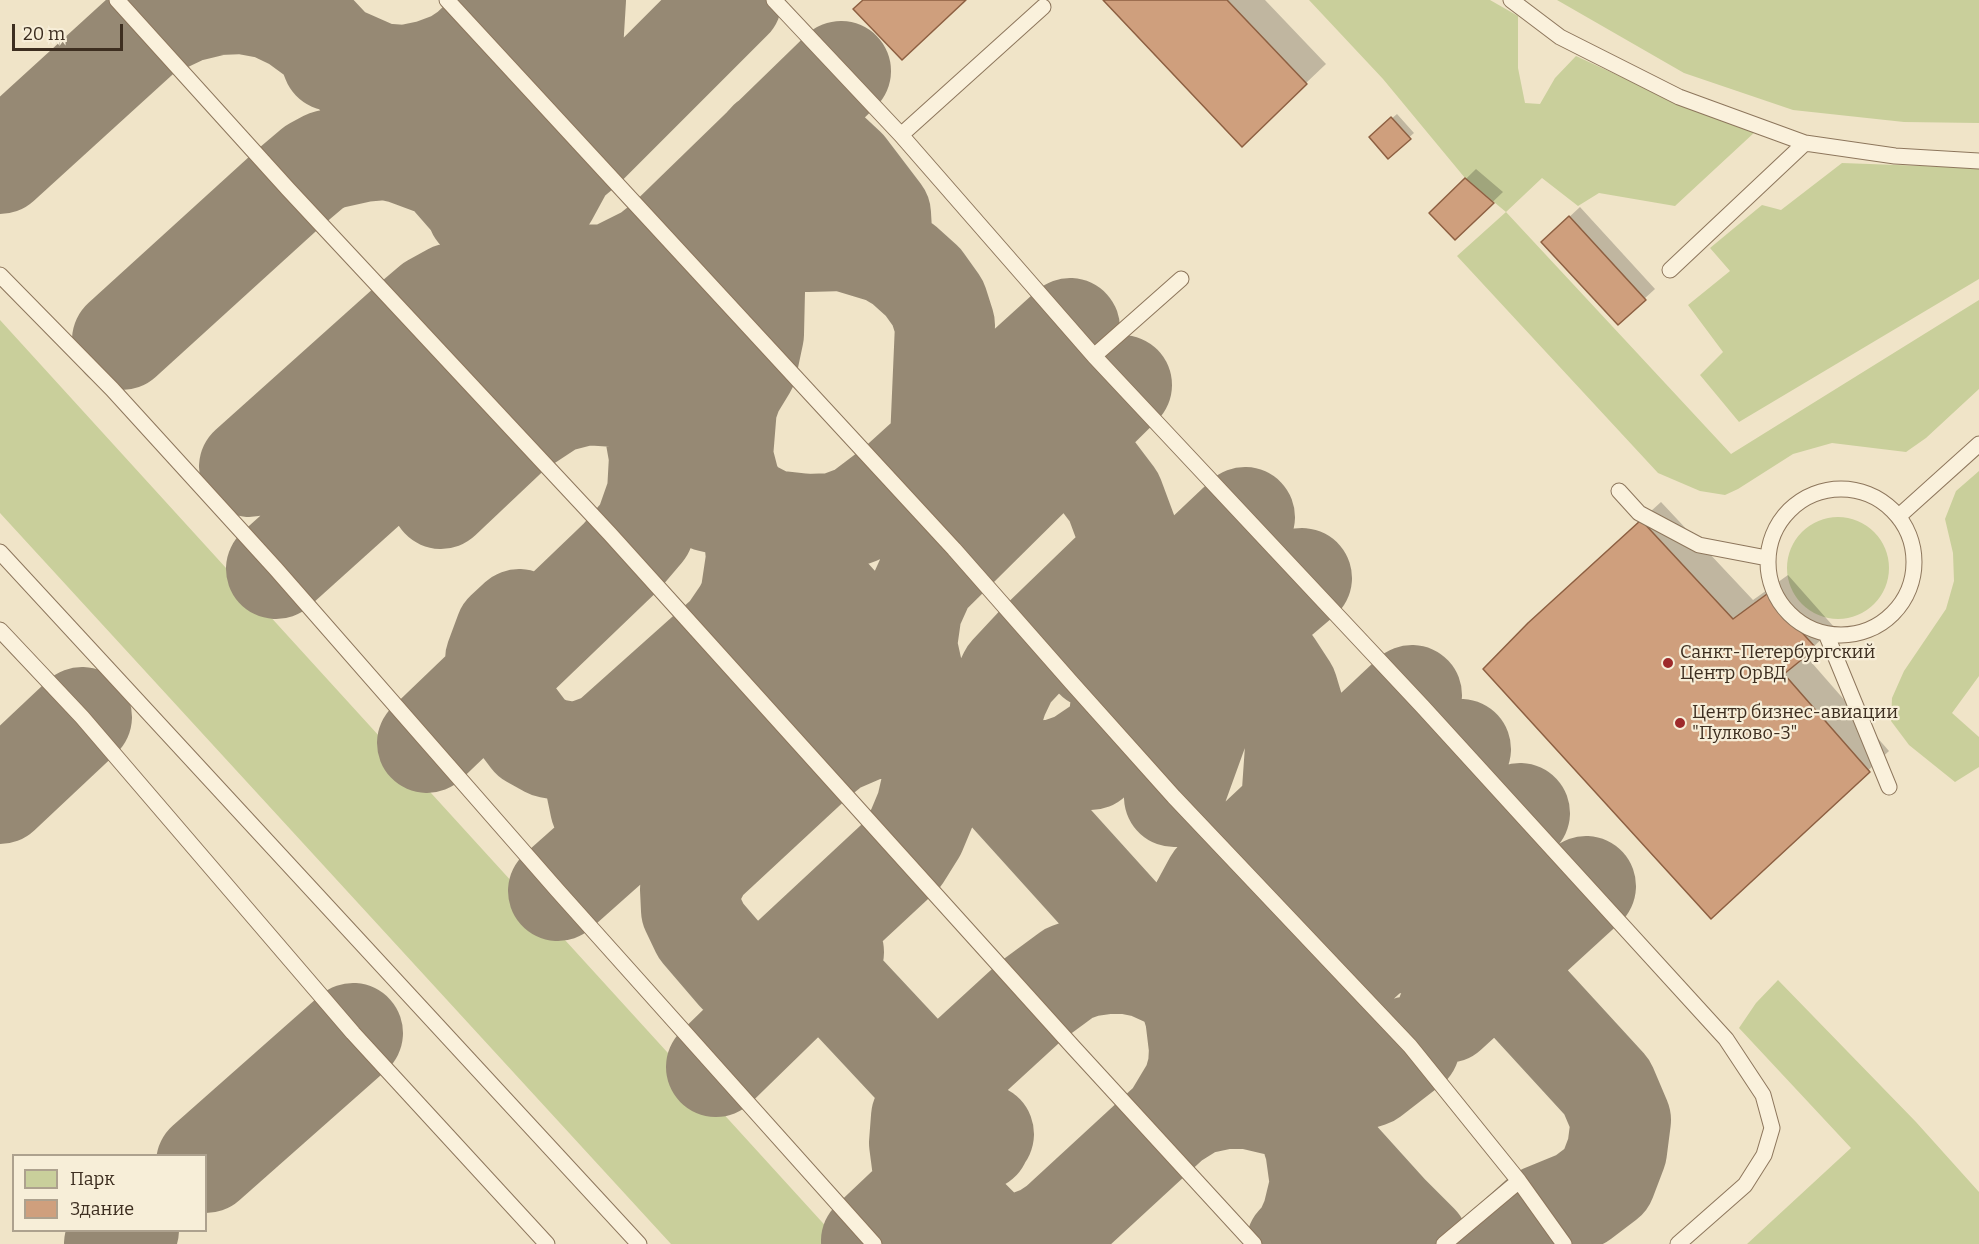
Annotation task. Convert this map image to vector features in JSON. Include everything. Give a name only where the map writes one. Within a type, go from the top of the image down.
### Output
[{"type":"lane","points":[[117,0],[288,189],[610,534],[1059,1032],[1254,1244]]},
{"type":"lane","points":[[447,0],[954,549],[1125,744],[1410,1047],[1519,1181],[1564,1244]]},
{"type":"lane","points":[[774,0],[901,135],[1094,356],[1423,707],[1726,1040],[1763,1095],[1772,1128],[1764,1155],[1745,1185],[1678,1244]]},
{"type":"lane","points":[[1511,0],[1560,38],[1679,97],[1805,143],[1895,156],[1979,161]]},
{"type":"lane","points":[[901,135],[1043,7]]},
{"type":"lane","points":[[1670,270],[1805,143]]},
{"type":"lane","points":[[0,275],[112,389],[276,569],[558,891],[874,1244]]},
{"type":"lane","points":[[1094,356],[1181,279]]},
{"type":"lane","points":[[1899,516],[1979,444]]},
{"type":"lane","points":[[1836,488],[1871,494],[1899,516],[1914,549],[1912,584],[1894,615],[1863,633],[1827,636],[1795,621],[1773,593],[1767,558],[1777,524],[1802,498],[1836,488]]},
{"type":"lane","points":[[1619,491],[1639,513],[1699,545],[1767,558]]},
{"type":"lane","points":[[0,552],[639,1244]]},
{"type":"lane","points":[[0,630],[82,717],[352,1033],[547,1244]]},
{"type":"lane","points":[[1827,636],[1889,787]]},
{"type":"lane","points":[[1444,1244],[1519,1181]]},
{"type":"green space","points":[[1309,0],[1490,0],[1518,16],[1518,68],[1525,103],[1540,104],[1555,78],[1576,56],[1680,104],[1756,131],[1675,206],[1599,193],[1578,206],[1542,178],[1506,212],[1465,178],[1383,79]]},
{"type":"green space","points":[[1557,0],[1979,0],[1979,123],[1904,122],[1793,110],[1684,73]]},
{"type":"green space","points":[[1842,163],[1979,168],[1979,279],[1739,422],[1700,375],[1723,352],[1688,305],[1730,271],[1710,248],[1762,205],[1781,210]]},
{"type":"green space","points":[[1506,212],[1731,454],[1979,300],[1979,389],[1926,438],[1906,452],[1832,443],[1793,454],[1725,495],[1700,491],[1658,473],[1457,256]]},
{"type":"green space","points":[[0,320],[842,1244],[671,1244],[0,513]]},
{"type":"green space","points":[[1979,471],[1979,676],[1952,713],[1979,737],[1979,767],[1955,782],[1909,745],[1891,721],[1892,698],[1904,671],[1946,609],[1954,581],[1953,553],[1945,519],[1956,491]]},
{"type":"green space","points":[[1838,517],[1867,525],[1881,539],[1889,568],[1881,597],[1867,611],[1838,619],[1809,611],[1795,597],[1787,568],[1795,539],[1809,525]]},
{"type":"green space","points":[[1778,980],[1916,1122],[1979,1192],[1979,1244],[1747,1244],[1851,1148],[1739,1028],[1756,1003]]},
{"type":"building","points":[[863,0],[966,0],[902,60],[853,9]]},
{"type":"building","points":[[1103,0],[1227,0],[1307,84],[1242,147]]},
{"type":"building","points":[[1391,117],[1411,139],[1388,159],[1369,137]]},
{"type":"building","points":[[1465,178],[1494,203],[1455,240],[1429,213]]},
{"type":"building","points":[[1569,216],[1646,300],[1618,325],[1541,242]]},
{"type":"building","name":"Центр бизнес-авиации \"Пулково-3\"","points":[[1641,520],[1733,619],[1767,594],[1816,648],[1784,674],[1870,772],[1711,919],[1483,669],[1528,623]]},
{"type":"taxiway","points":[[0,164],[145,32],[168,0]]},
{"type":"taxiway","points":[[285,0],[443,168],[554,295],[628,374],[689,448],[781,549],[814,578],[1388,1213],[1419,1244]]},
{"type":"taxiway","points":[[336,54],[379,73],[406,75],[430,70],[454,61],[469,51],[523,0]]},
{"type":"taxiway","points":[[548,196],[566,163],[576,0]]},
{"type":"taxiway","points":[[122,340],[288,189],[314,167],[327,160],[363,152],[386,150],[404,154],[466,177],[496,184],[523,181],[546,175],[566,163],[584,148],[732,0]]},
{"type":"taxiway","points":[[145,32],[185,13],[218,5],[243,4],[270,9],[295,21],[325,43],[332,61]]},
{"type":"taxiway","points":[[511,96],[496,123],[488,148],[483,182],[487,206],[507,242],[544,269],[574,275],[610,274],[648,255],[668,239],[841,71]]},
{"type":"taxiway","points":[[874,249],[882,231],[881,214],[846,168],[831,154],[811,145],[767,142],[756,249],[754,334],[747,367],[733,390],[727,407],[723,456],[731,487],[744,506],[771,520],[807,524],[835,523],[859,514],[896,486],[1070,328]]},
{"type":"taxiway","points":[[276,569],[476,389],[500,340],[507,312],[507,285],[499,249],[486,217],[477,211]]},
{"type":"taxiway","points":[[699,454],[689,448],[671,412],[668,387],[674,336],[687,314],[785,224]]},
{"type":"taxiway","points":[[807,242],[843,241],[886,254],[903,264],[923,282],[938,303],[945,325],[938,487]]},
{"type":"taxiway","points":[[249,467],[412,321],[432,304],[452,293],[473,287],[507,285],[537,294],[566,308]]},
{"type":"taxiway","points":[[427,743],[621,557],[644,530],[657,493],[659,457],[649,401],[625,385]]},
{"type":"taxiway","points":[[961,741],[933,732],[912,726],[892,726],[865,731],[835,744],[703,864],[690,889],[691,910],[701,931],[737,973],[755,981],[773,975],[901,856],[916,832],[926,808],[932,782],[933,732],[913,672],[907,645],[912,610],[926,579],[1122,385]]},
{"type":"taxiway","points":[[441,499],[514,430],[555,403],[586,395],[617,397],[639,404],[663,417]]},
{"type":"taxiway","points":[[975,757],[1006,766],[1037,771],[1057,769],[1077,762],[1117,735],[1129,627],[1127,532],[1114,497],[1089,464],[1056,448],[1018,440],[992,440]]},
{"type":"taxiway","points":[[710,502],[749,511],[754,537],[756,558],[750,598],[728,634]]},
{"type":"taxiway","points":[[1095,659],[1245,517]]},
{"type":"taxiway","points":[[1003,788],[993,747],[991,719],[1009,674],[1124,560]]},
{"type":"taxiway","points":[[1091,760],[1117,735],[1302,578]]},
{"type":"taxiway","points":[[600,807],[595,783],[601,756],[607,742],[728,634],[762,619],[795,615]]},
{"type":"taxiway","points":[[519,619],[505,632],[495,659],[495,677],[503,701],[531,738],[549,748],[577,753],[607,742]]},
{"type":"taxiway","points":[[1231,638],[1257,651],[1273,666],[1288,689],[1294,709],[1296,733],[1288,848]]},
{"type":"taxiway","points":[[1174,797],[1230,642]]},
{"type":"taxiway","points":[[558,891],[765,707],[776,688],[791,645]]},
{"type":"taxiway","points":[[765,707],[796,689],[830,681],[860,681],[892,687],[913,696]]},
{"type":"taxiway","points":[[1412,695],[1214,881],[1194,918],[1189,947],[1196,1001],[1218,1010],[1251,1017],[1287,1011],[1310,1002],[1345,976],[1520,813]]},
{"type":"taxiway","points":[[0,794],[82,717]]},
{"type":"taxiway","points":[[1410,1046],[1370,1077],[1345,1085],[1315,1086],[1285,1079],[1265,1069],[1243,1053],[1232,1013],[1235,978],[1240,957],[1251,941],[1461,749]]},
{"type":"taxiway","points":[[1447,1013],[1586,886]]},
{"type":"taxiway","points":[[1373,950],[1406,938],[1430,937],[1455,941],[1478,950],[1497,967],[1607,1087],[1621,1120],[1617,1151],[1606,1180],[1581,1199],[1542,1215],[1522,1233],[1515,1244]]},
{"type":"taxiway","points":[[716,1067],[834,952]]},
{"type":"taxiway","points":[[1043,1235],[1022,1243],[1004,1243],[985,1234],[933,1182],[922,1166],[919,1143],[921,1117],[935,1089],[1031,1001],[1069,973],[1086,967],[1107,964],[1127,964],[1147,968],[1180,983],[1195,1016],[1199,1049],[1198,1067],[1193,1085],[1172,1120]]},
{"type":"taxiway","points":[[820,966],[935,1089],[980,1141]]},
{"type":"taxiway","points":[[207,1162],[353,1033]]},
{"type":"taxiway","points":[[1040,1244],[1043,1235],[1058,1225],[1172,1120],[1196,1105],[1224,1099],[1249,1099],[1283,1107],[1299,1114],[1309,1130],[1315,1148],[1320,1184],[1312,1217],[1304,1235],[1296,1244]]},
{"type":"taxiway","points":[[871,1241],[984,1134]]},
{"type":"taxiway","points":[[114,1244],[127,1232]]},
{"type":"place","name":"Санкт-Петербургский Центр ОрВД","points":[[1668,663]]},
{"type":"place","name":"Центр бизнес-авиации \"Пулково-3\"","points":[[1680,723]]}]
